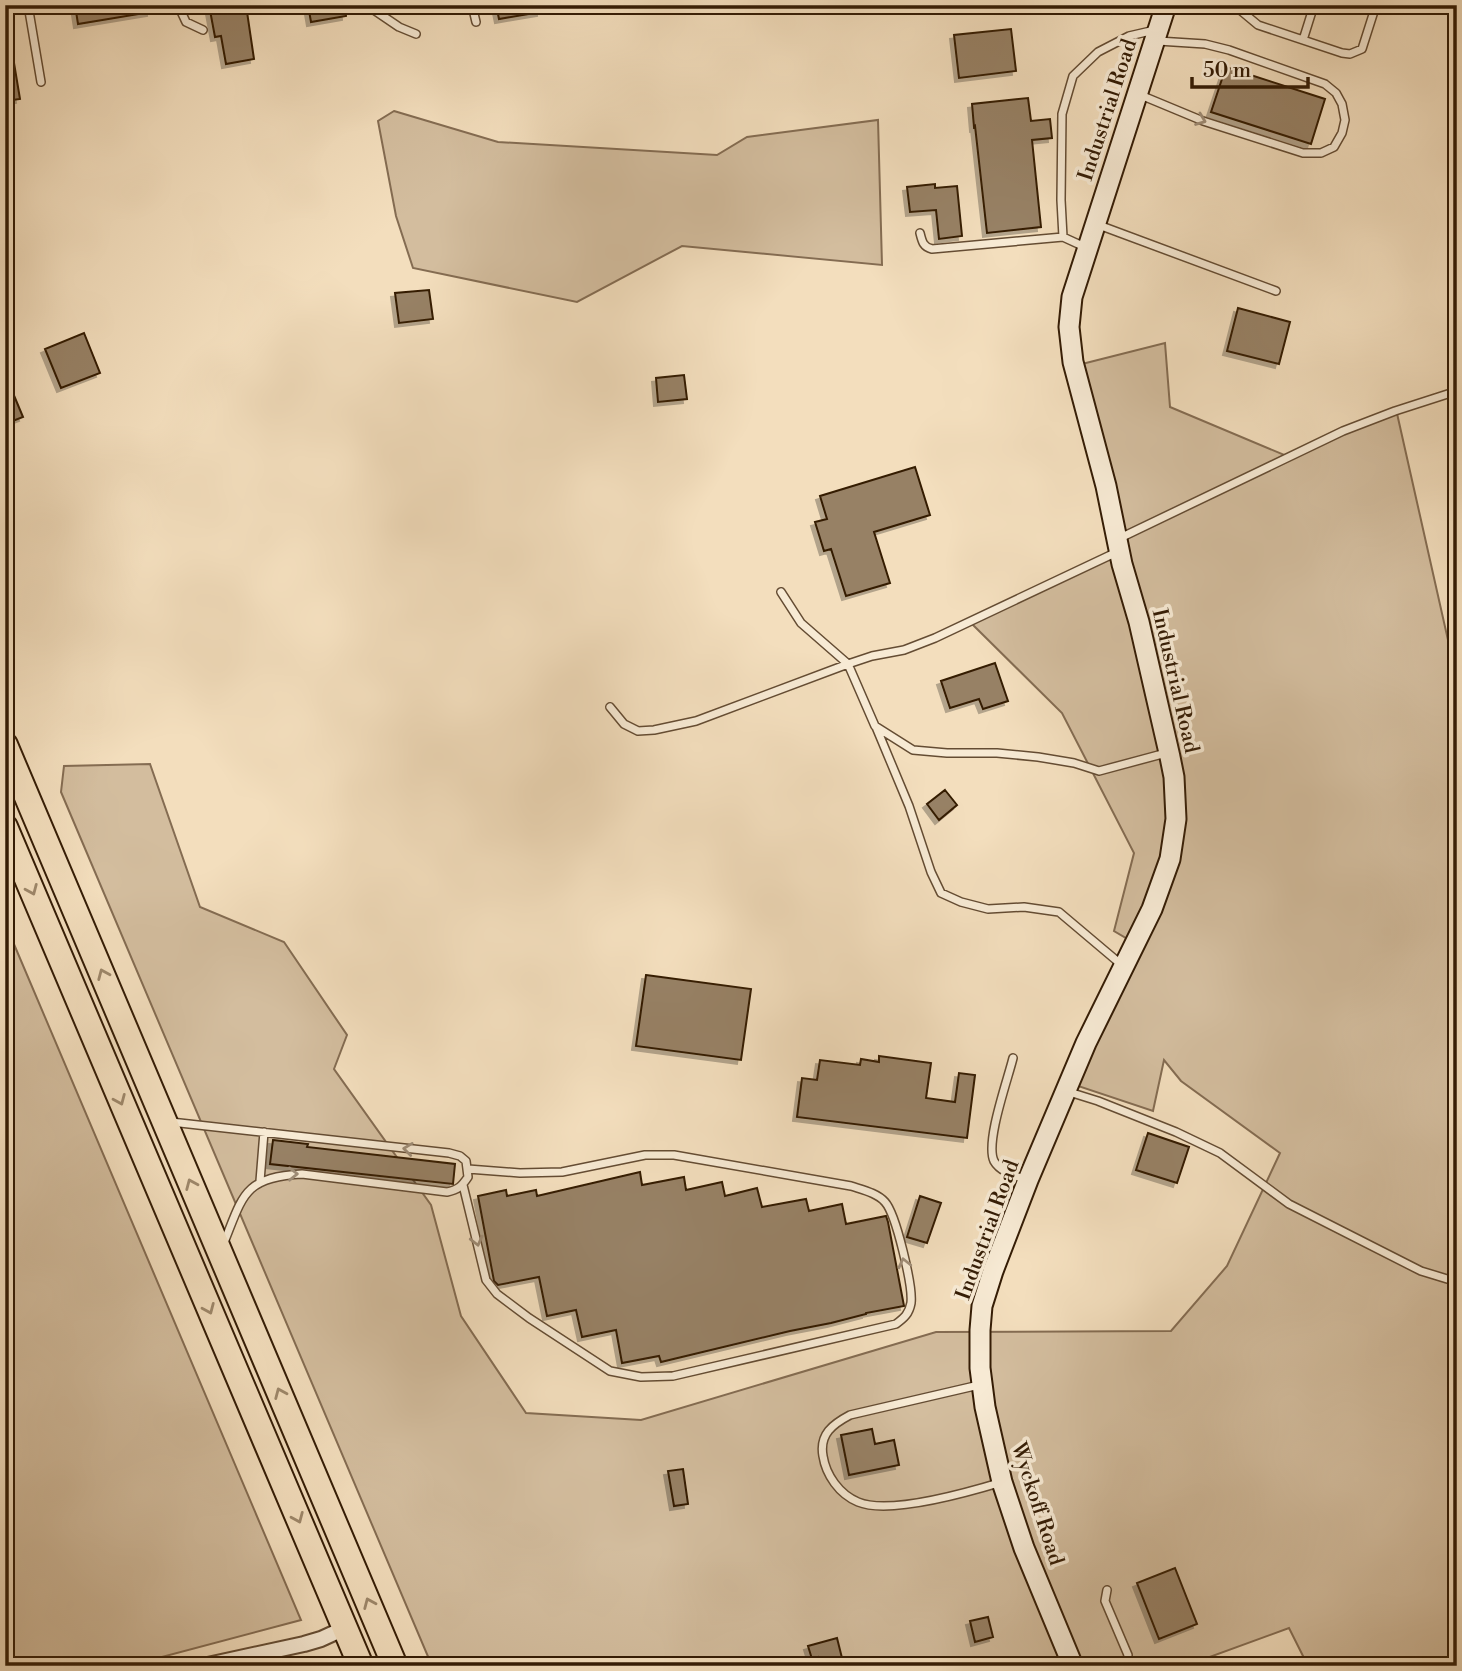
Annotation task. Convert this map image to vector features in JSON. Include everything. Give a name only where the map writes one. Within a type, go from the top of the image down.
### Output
[{"type":"highway","points":[[5,745],[395,1666]]},
{"type":"highway","points":[[5,827],[360,1666]]},
{"type":"street","name":"Industrial Road","points":[[980,1350],[982,1306],[992,1271],[1086,1043],[1152,909],[1170,859],[1175,835],[1176,803],[1169,752],[1070,343],[1070,308],[1166,5]]},
{"type":"street","name":"Wyckoff Road","points":[[980,1350],[985,1407],[1002,1482],[1024,1548],[1073,1666]]},
{"type":"street","points":[[203,1666],[304,1644],[345,1628]]},
{"type":"lane","points":[[28,5],[41,82]]},
{"type":"lane","points":[[178,5],[186,22],[203,30]]},
{"type":"lane","points":[[373,5],[374,10],[398,27],[416,34]]},
{"type":"lane","points":[[472,5],[476,22]]},
{"type":"lane","points":[[1234,5],[1258,25],[1350,54],[1362,49],[1376,5]]},
{"type":"lane","points":[[1303,40],[1314,5]]},
{"type":"lane","points":[[1063,237],[1062,114],[1073,76],[1098,52],[1129,36],[1156,35],[1205,44],[1325,84],[1336,93],[1342,104],[1345,120],[1342,133],[1334,146],[1321,153],[1303,153],[1203,121],[1138,93]]},
{"type":"lane","points":[[1096,224],[1276,291]]},
{"type":"lane","points":[[919,233],[923,244],[932,249],[1063,237],[1088,248]]},
{"type":"lane","points":[[610,707],[624,724],[638,731],[654,730],[696,721],[848,664],[904,650],[935,638],[1343,431],[1457,391]]},
{"type":"lane","points":[[781,592],[801,623],[848,664],[909,806],[931,872],[941,893],[988,909],[1024,907],[1059,912],[1124,966]]},
{"type":"lane","points":[[876,727],[913,750],[1038,757],[1074,763],[1099,771],[1169,752]]},
{"type":"lane","points":[[1013,1058],[993,1135],[992,1150],[995,1162],[1005,1171],[1028,1180]]},
{"type":"lane","points":[[1066,1091],[1176,1132],[1220,1153],[1289,1204],[1421,1271],[1457,1282]]},
{"type":"lane","points":[[165,1121],[449,1153],[466,1161],[468,1177],[463,1185],[447,1192],[302,1174],[281,1175],[260,1181],[246,1193],[220,1252]]},
{"type":"lane","points":[[260,1181],[264,1132]]},
{"type":"lane","points":[[463,1185],[486,1280],[497,1294],[528,1318],[610,1371],[641,1377],[673,1376],[896,1324],[907,1316],[911,1302],[910,1289],[895,1222],[884,1200],[870,1192],[851,1186],[674,1155],[645,1155],[562,1172],[520,1173],[468,1169]]},
{"type":"lane","points":[[982,1384],[850,1415],[833,1424],[824,1437],[822,1454],[828,1474],[840,1490],[859,1502],[880,1505],[908,1504],[1002,1482]]},
{"type":"lane","points":[[1107,1590],[1105,1601],[1128,1654],[1127,1661],[1116,1666]]},
{"type":"shaded area","points":[[394,111],[498,142],[717,155],[747,137],[878,120],[882,265],[682,246],[577,302],[413,268],[396,216],[378,121]]},
{"type":"shaded area","points":[[1165,343],[1170,407],[1289,457],[1396,409],[1457,680],[1457,1666],[1308,1666],[1289,1628],[1185,1666],[432,1666],[61,792],[64,766],[150,764],[200,907],[284,942],[347,1035],[334,1069],[431,1205],[461,1316],[526,1413],[641,1420],[936,1332],[1171,1331],[1227,1266],[1280,1153],[1181,1081],[1164,1060],[1153,1111],[1075,1085],[1141,947],[1114,931],[1134,853],[1062,713],[969,621],[1120,552],[1074,366]]},
{"type":"shaded area","points":[[5,923],[301,1620],[128,1666],[5,1666]]},
{"type":"building","points":[[75,5],[150,5],[151,12],[78,24]]},
{"type":"building","points":[[209,5],[246,5],[254,59],[226,64],[221,36],[215,37]]},
{"type":"building","points":[[308,5],[345,5],[346,16],[311,22]]},
{"type":"building","points":[[496,5],[540,5],[541,12],[499,19]]},
{"type":"building","points":[[1011,29],[1016,71],[959,78],[954,35]]},
{"type":"building","points":[[12,51],[20,99],[5,101],[5,52]]},
{"type":"building","points":[[1226,67],[1325,99],[1311,144],[1211,112]]},
{"type":"building","points":[[1028,98],[1031,121],[1050,119],[1052,138],[1032,140],[1041,227],[987,233],[972,104]]},
{"type":"building","points":[[935,184],[935,188],[957,186],[962,236],[939,239],[936,210],[910,212],[907,187]]},
{"type":"building","points":[[429,290],[433,319],[399,323],[395,293]]},
{"type":"building","points":[[1238,308],[1290,322],[1279,364],[1227,351]]},
{"type":"building","points":[[84,333],[100,373],[61,388],[45,349]]},
{"type":"building","points":[[5,374],[23,417],[5,424]]},
{"type":"building","points":[[684,375],[687,399],[658,402],[656,378]]},
{"type":"building","points":[[915,467],[930,515],[874,532],[890,583],[846,596],[831,549],[824,551],[815,522],[827,519],[820,496]]},
{"type":"building","points":[[995,663],[1008,701],[983,709],[979,699],[950,708],[941,681]]},
{"type":"building","points":[[945,790],[957,805],[939,820],[927,804]]},
{"type":"building","points":[[646,975],[751,989],[741,1060],[636,1046]]},
{"type":"building","points":[[879,1056],[931,1063],[926,1098],[955,1102],[959,1073],[975,1075],[967,1138],[797,1117],[802,1078],[817,1080],[820,1060],[860,1065],[861,1059],[879,1062]]},
{"type":"building","points":[[1148,1133],[1189,1147],[1177,1183],[1136,1170]]},
{"type":"building","points":[[273,1140],[308,1144],[307,1147],[455,1164],[453,1184],[270,1164]]},
{"type":"building","points":[[640,1172],[642,1185],[684,1177],[686,1190],[722,1182],[725,1196],[757,1188],[762,1207],[806,1199],[809,1211],[842,1204],[846,1224],[886,1216],[904,1306],[661,1362],[659,1356],[622,1363],[616,1330],[582,1337],[576,1310],[547,1316],[539,1277],[498,1285],[494,1281],[478,1196],[506,1190],[507,1196],[536,1190],[537,1196]]},
{"type":"building","points":[[920,1196],[941,1203],[927,1243],[907,1237]]},
{"type":"building","points":[[872,1429],[875,1444],[894,1440],[899,1465],[849,1475],[841,1435]]},
{"type":"building","points":[[683,1469],[688,1504],[674,1506],[668,1471]]},
{"type":"building","points":[[1175,1568],[1197,1624],[1159,1639],[1137,1583]]},
{"type":"building","points":[[988,1617],[993,1637],[975,1642],[970,1621]]},
{"type":"building","points":[[837,1638],[844,1666],[820,1666],[818,1657],[812,1659],[808,1646]]}]
